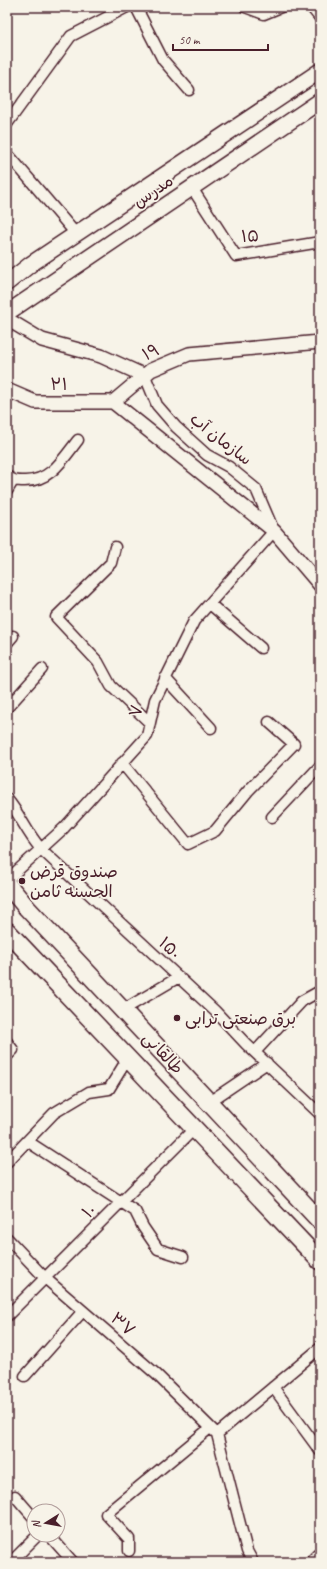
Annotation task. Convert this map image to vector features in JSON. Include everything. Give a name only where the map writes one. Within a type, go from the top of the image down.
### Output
[{"type":"main road","name":"مدرس","points":[[7,283],[76,234],[320,71]]},
{"type":"main road","name":"مدرس","points":[[7,313],[320,101]]},
{"type":"main road","points":[[272,104],[289,122]]},
{"type":"main road","name":"طالقانی","points":[[7,884],[320,1221]]},
{"type":"main road","name":"طالقانی","points":[[7,930],[320,1261]]},
{"type":"main road","points":[[315,1562],[320,1557]]},
{"type":"street","points":[[7,124],[71,36],[127,7]]},
{"type":"street","points":[[136,7],[163,60],[189,90]]},
{"type":"street","points":[[245,7],[264,14],[281,7]]},
{"type":"street","points":[[311,7],[320,18]]},
{"type":"street","points":[[7,153],[76,234]]},
{"type":"street","name":"۱۵","points":[[192,188],[236,256],[320,242]]},
{"type":"street","name":"۱۹","points":[[7,319],[42,340],[101,356],[144,376],[151,370],[189,354],[320,342]]},
{"type":"street","points":[[113,402],[144,376]]},
{"type":"street","name":"سازمان آب","points":[[144,376],[157,405],[176,427],[207,455],[229,467],[256,490],[274,531]]},
{"type":"street","name":"۲۱","points":[[7,390],[35,402],[113,402]]},
{"type":"street","name":"سازمان آب","points":[[113,402],[274,531],[320,585]]},
{"type":"street","points":[[7,491],[10,479],[36,481],[52,472],[78,440]]},
{"type":"street","name":"۷","points":[[7,880],[64,828],[147,736],[155,700],[194,621],[274,531]]},
{"type":"street","points":[[115,547],[110,563],[56,617],[98,662],[110,686],[150,723]]},
{"type":"street","points":[[210,604],[261,648]]},
{"type":"street","points":[[7,708],[42,669]]},
{"type":"street","points":[[165,678],[211,728]]},
{"type":"street","points":[[122,763],[188,844],[216,831],[248,791],[294,744],[269,722]]},
{"type":"street","points":[[272,817],[320,766]]},
{"type":"street","name":"۱۵۰","points":[[7,799],[12,805],[29,836],[41,849],[179,977],[320,1114]]},
{"type":"street","points":[[123,1010],[179,977]]},
{"type":"street","points":[[255,1052],[302,1001],[320,991]]},
{"type":"street","points":[[7,1042],[13,1050],[7,1056]]},
{"type":"street","points":[[7,1162],[54,1113],[88,1092],[109,1090],[128,1058]]},
{"type":"street","points":[[209,1102],[267,1063]]},
{"type":"street","name":"۱۰","points":[[7,1316],[194,1128]]},
{"type":"street","points":[[27,1141],[135,1211],[143,1227],[158,1249],[183,1257]]},
{"type":"street","name":"۳۷","points":[[7,1238],[45,1278],[156,1374],[214,1431]]},
{"type":"street","points":[[25,1376],[83,1311]]},
{"type":"street","points":[[129,1551],[129,1539],[106,1514],[273,1387],[320,1348]]},
{"type":"street","points":[[273,1387],[320,1451]]},
{"type":"street","points":[[214,1431],[247,1551],[253,1562]]},
{"type":"street","points":[[15,1496],[26,1509]]},
{"type":"street","points":[[11,1562],[30,1543]]},
{"type":"street","points":[[56,1543],[73,1562]]},
{"type":"place","name":"صندوق قرض الحسنه ثامن","points":[[22,881]]},
{"type":"place","name":"برق صنعتی ترابی","points":[[177,1018]]}]
